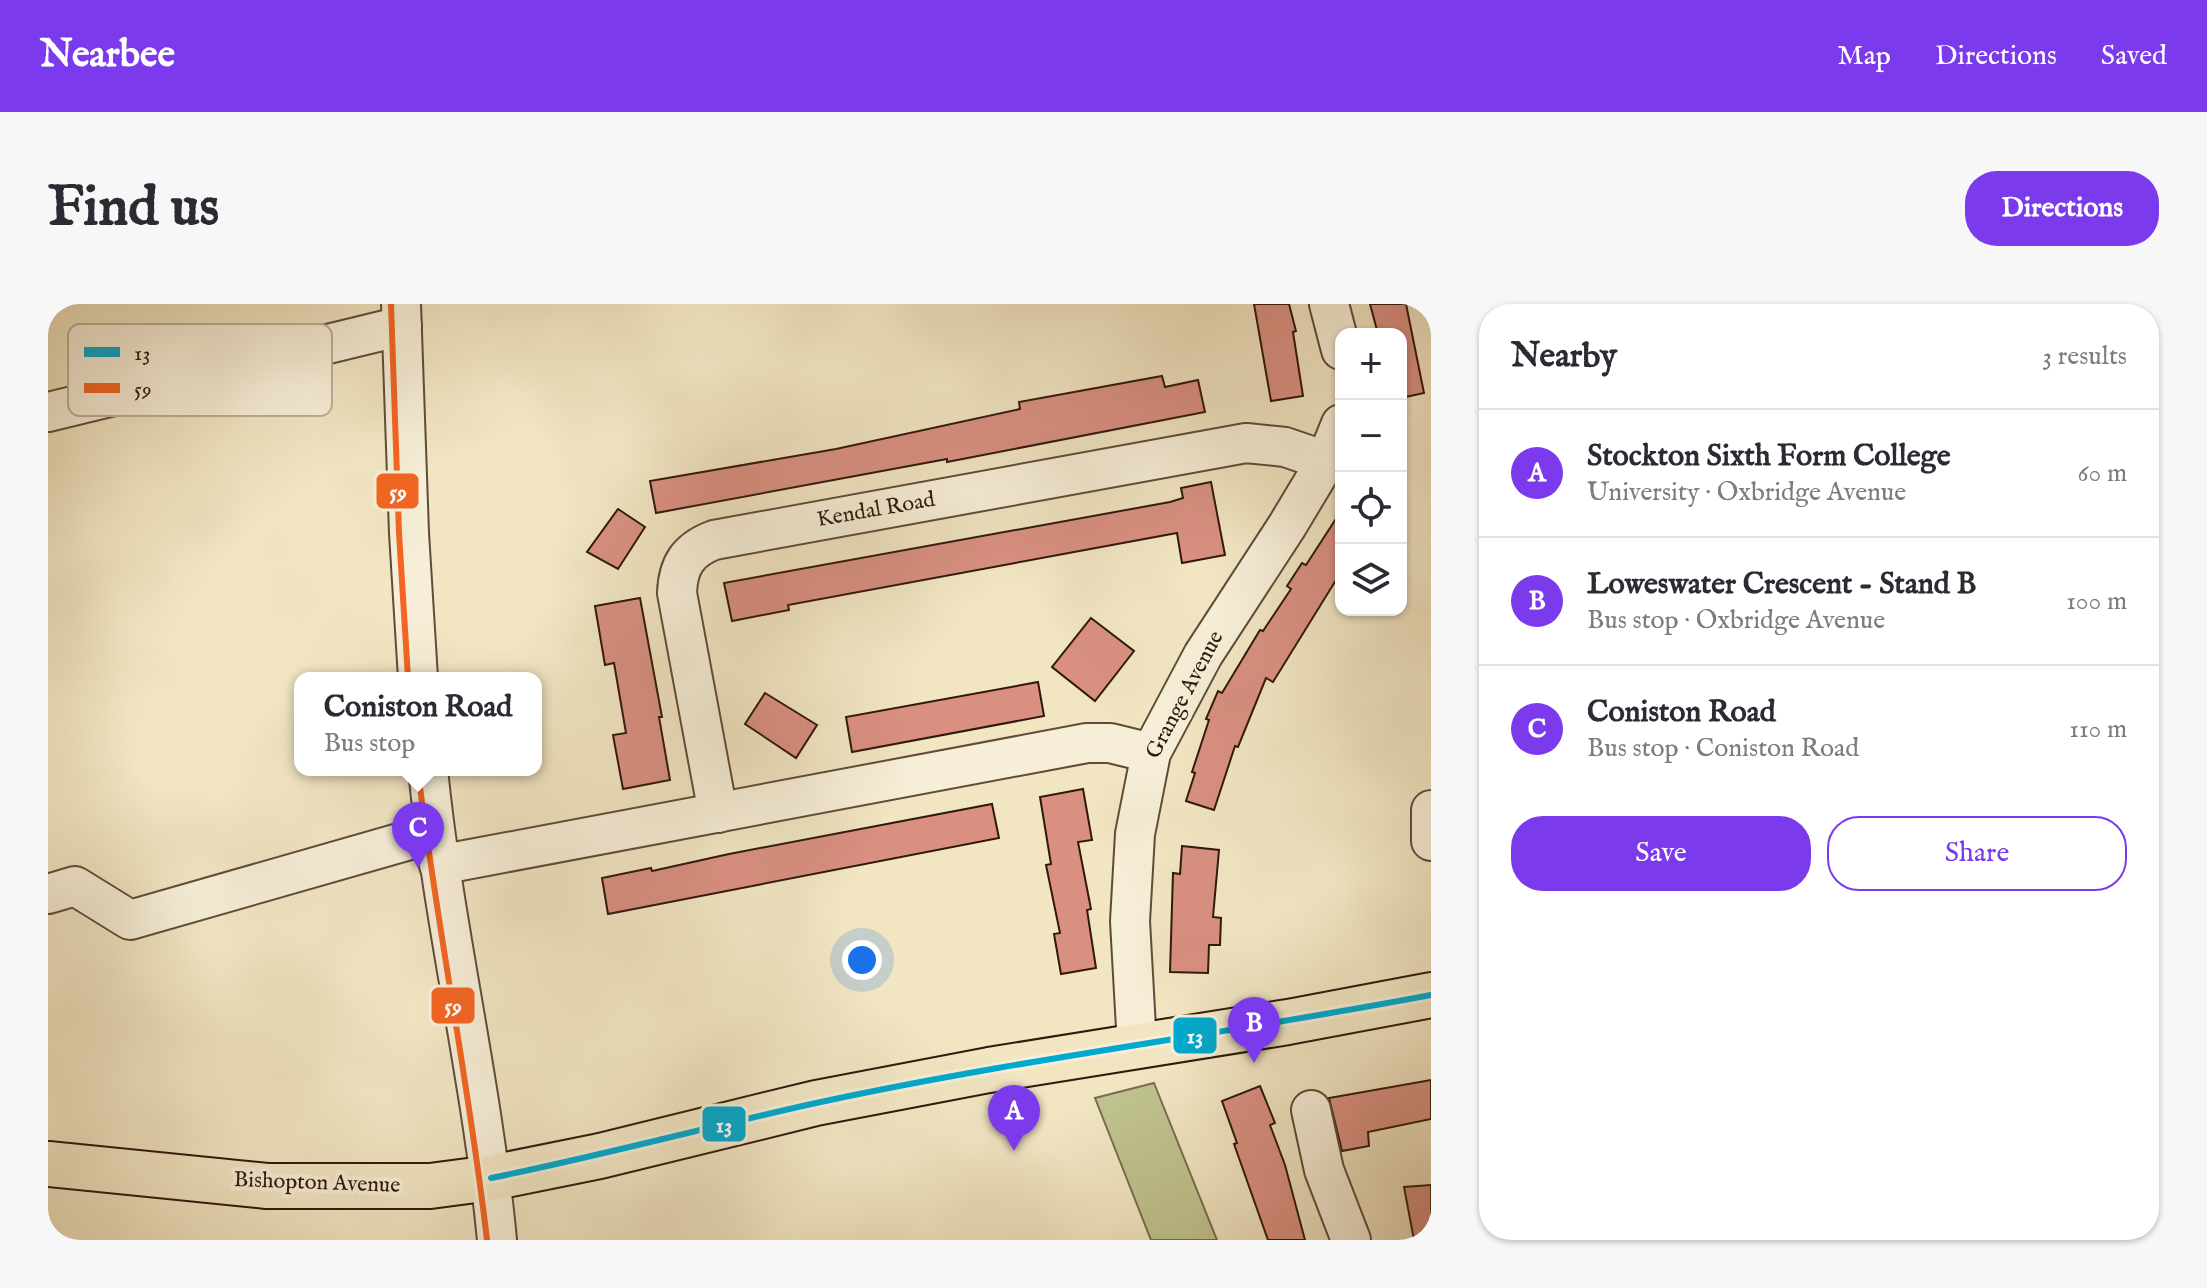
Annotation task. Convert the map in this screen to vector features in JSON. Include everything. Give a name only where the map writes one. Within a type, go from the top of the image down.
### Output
[{"type":"main road","name":"Bishopton Avenue","points":[[48,1164],[267,1186],[430,1186],[491,1178],[600,1156],[816,1103],[989,1070],[1288,1022],[1431,995]]},
{"type":"street","points":[[1329,304],[1335,328]]},
{"type":"street","points":[[332,334],[402,315],[409,533],[418,672]]},
{"type":"street","points":[[48,412],[68,407]]},
{"type":"street","name":"Grange Avenue","points":[[1137,1046],[1130,921],[1135,834],[1151,753],[1203,655],[1287,526],[1326,461],[1335,439]]},
{"type":"street","name":"Kendal Road","points":[[718,813],[677,593],[678,573],[696,547],[714,540],[1246,443],[1285,447],[1326,461]]},
{"type":"street","points":[[48,894],[75,886],[130,920],[436,849],[718,813],[1087,743],[1110,743],[1151,753]]},
{"type":"street","points":[[429,776],[436,849],[491,1178],[497,1240]]},
{"type":"street","points":[[1431,810],[1431,841]]},
{"type":"street","points":[[1311,1110],[1324,1170],[1351,1240]]},
{"type":"green space","points":[[1154,1083],[1217,1240],[1151,1240],[1095,1098]]},
{"type":"building","points":[[1254,304],[1289,304],[1296,331],[1293,332],[1303,396],[1271,401]]},
{"type":"building","points":[[1370,304],[1406,304],[1424,393],[1407,397],[1407,328],[1376,328]]},
{"type":"building","points":[[1162,376],[1165,387],[1198,380],[1205,412],[947,462],[947,459],[656,513],[650,481],[836,449],[1020,409],[1019,402]]},
{"type":"building","points":[[1211,482],[1225,555],[1182,563],[1177,533],[788,605],[789,610],[732,621],[724,583],[1170,502],[1183,498],[1181,488]]},
{"type":"building","points":[[618,509],[645,527],[618,569],[587,552]]},
{"type":"building","points":[[1335,520],[1335,582],[1273,682],[1266,678],[1238,747],[1235,746],[1214,810],[1186,801],[1209,720],[1206,719],[1218,691],[1222,693],[1260,630],[1263,631],[1291,589],[1287,586],[1302,563],[1306,565]]},
{"type":"building","points":[[640,598],[670,780],[623,789],[613,735],[626,733],[614,663],[605,665],[595,606]]},
{"type":"building","points":[[1091,618],[1134,651],[1095,701],[1052,667]]},
{"type":"building","points":[[1038,682],[1044,716],[852,752],[846,717]]},
{"type":"building","points":[[765,693],[817,725],[796,758],[745,724]]},
{"type":"building","points":[[1083,789],[1092,840],[1078,842],[1091,909],[1087,910],[1096,968],[1061,974],[1054,934],[1060,933],[1046,865],[1051,864],[1040,797]]},
{"type":"building","points":[[992,804],[999,838],[608,914],[602,878],[651,868],[652,871]]},
{"type":"building","points":[[1182,846],[1219,850],[1213,917],[1221,918],[1220,945],[1209,945],[1208,973],[1170,972],[1173,873],[1180,874]]},
{"type":"building","points":[[1431,1080],[1431,1119],[1368,1132],[1369,1146],[1342,1151],[1329,1098]]},
{"type":"building","points":[[1260,1086],[1275,1123],[1270,1125],[1285,1165],[1305,1240],[1268,1240],[1234,1144],[1237,1143],[1222,1101]]},
{"type":"building","points":[[1431,1185],[1431,1240],[1414,1240],[1404,1187]]},
{"type":"transit line","name":"59","points":[[391,304],[408,672]]},
{"type":"transit line","name":"59","points":[[419,776],[487,1240]]},
{"type":"transit line","name":"13","points":[[491,1178],[892,1087],[1431,995]]},
{"type":"place","name":"Coniston Road","points":[[418,868]]},
{"type":"place","name":"Loweswater Crescent - Stand B","points":[[1254,1063]]},
{"type":"place","name":"Stockton Sixth Form College","points":[[1014,1151]]}]
